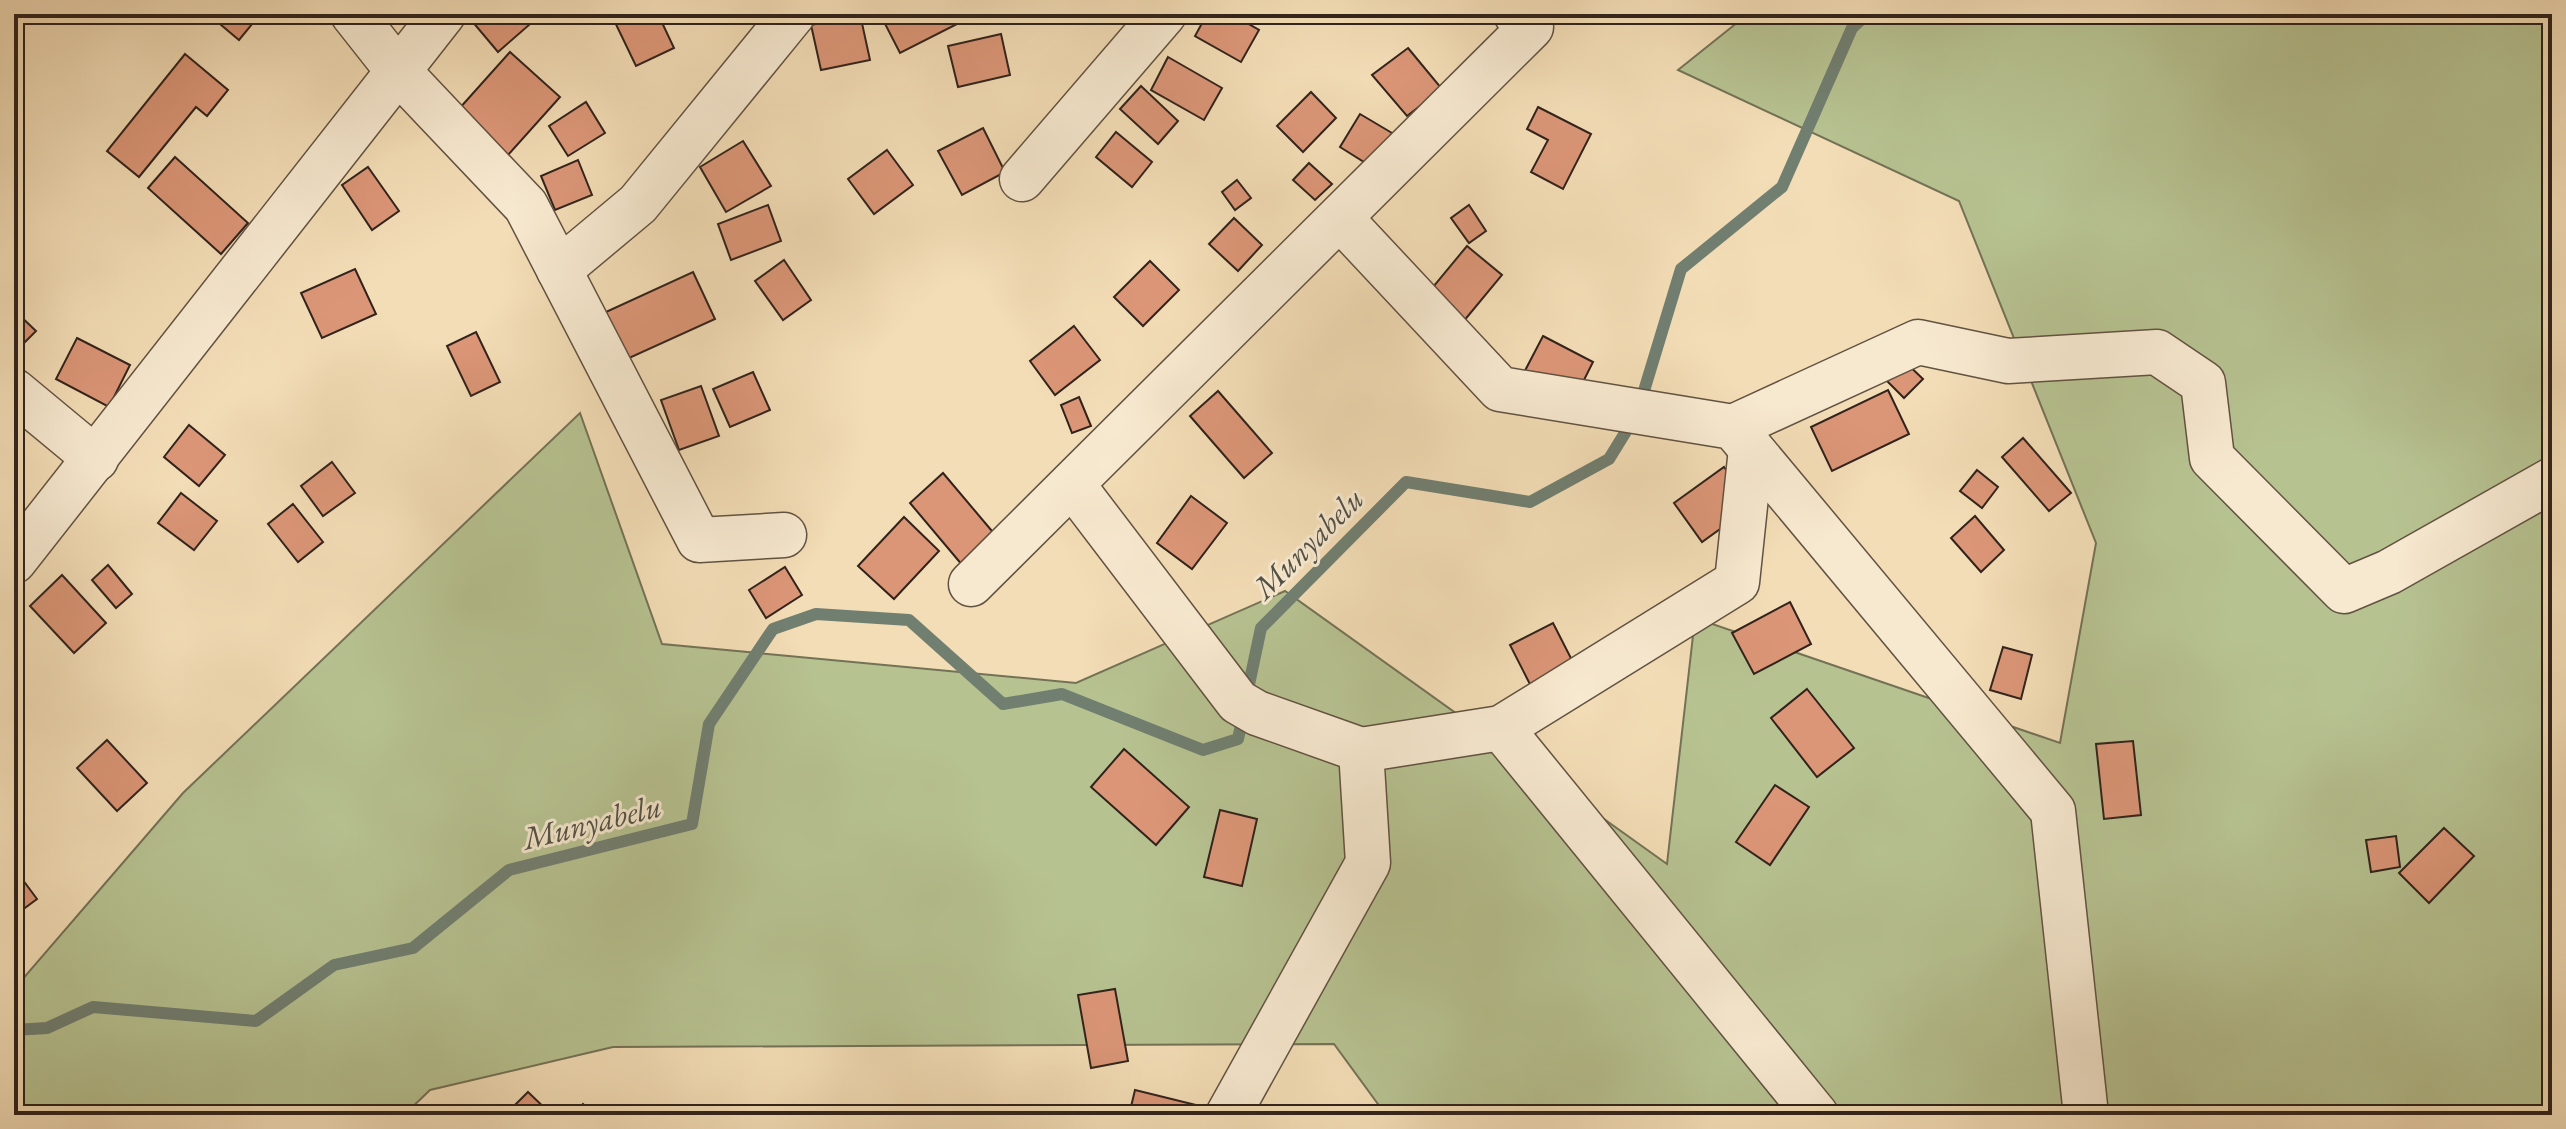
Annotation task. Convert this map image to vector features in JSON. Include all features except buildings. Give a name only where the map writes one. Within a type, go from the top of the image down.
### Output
[{"type":"street","points":[[353,14],[398,71],[526,206],[699,540],[784,535]]},
{"type":"street","points":[[14,561],[443,14]]},
{"type":"street","points":[[559,270],[638,204],[793,14]]},
{"type":"street","points":[[1022,179],[1164,14]]},
{"type":"street","points":[[971,584],[1531,27],[1516,14]]},
{"type":"street","points":[[1340,218],[1500,389],[1742,438],[2053,811],[2086,1115]]},
{"type":"street","points":[[1742,438],[1918,342],[2008,361],[2157,352],[2203,383],[2212,458],[2344,591],[2389,572],[2552,480]]},
{"type":"street","points":[[14,391],[96,459]]},
{"type":"street","points":[[1072,484],[1248,707],[1361,750],[1501,728],[1737,582],[1742,438]]},
{"type":"street","points":[[1501,728],[1816,1115]]},
{"type":"street","points":[[1228,1115],[1368,863],[1361,750]]},
{"type":"green space","points":[[1748,14],[2552,14],[2552,1115],[1386,1115],[1334,1044],[613,1047],[430,1090],[404,1115],[14,1115],[14,989],[183,793],[580,413],[662,644],[1076,683],[1285,591],[1667,864],[1695,618],[2060,743],[2096,543],[1959,201],[1678,70]]},
{"type":"waterway","name":"Munyabelu","points":[[1640,404],[1681,269],[1782,187],[1852,28],[1867,14]]},
{"type":"waterway","name":"Munyabelu","points":[[1247,694],[1261,628],[1406,482],[1530,502],[1609,459],[1633,420]]},
{"type":"waterway","name":"Munyabelu","points":[[14,1030],[47,1028],[93,1007],[256,1021],[334,965],[413,948],[509,870],[692,824],[709,724],[773,629],[816,614],[909,620],[1003,704],[1062,694],[1203,750],[1238,739],[1243,716]]}]
